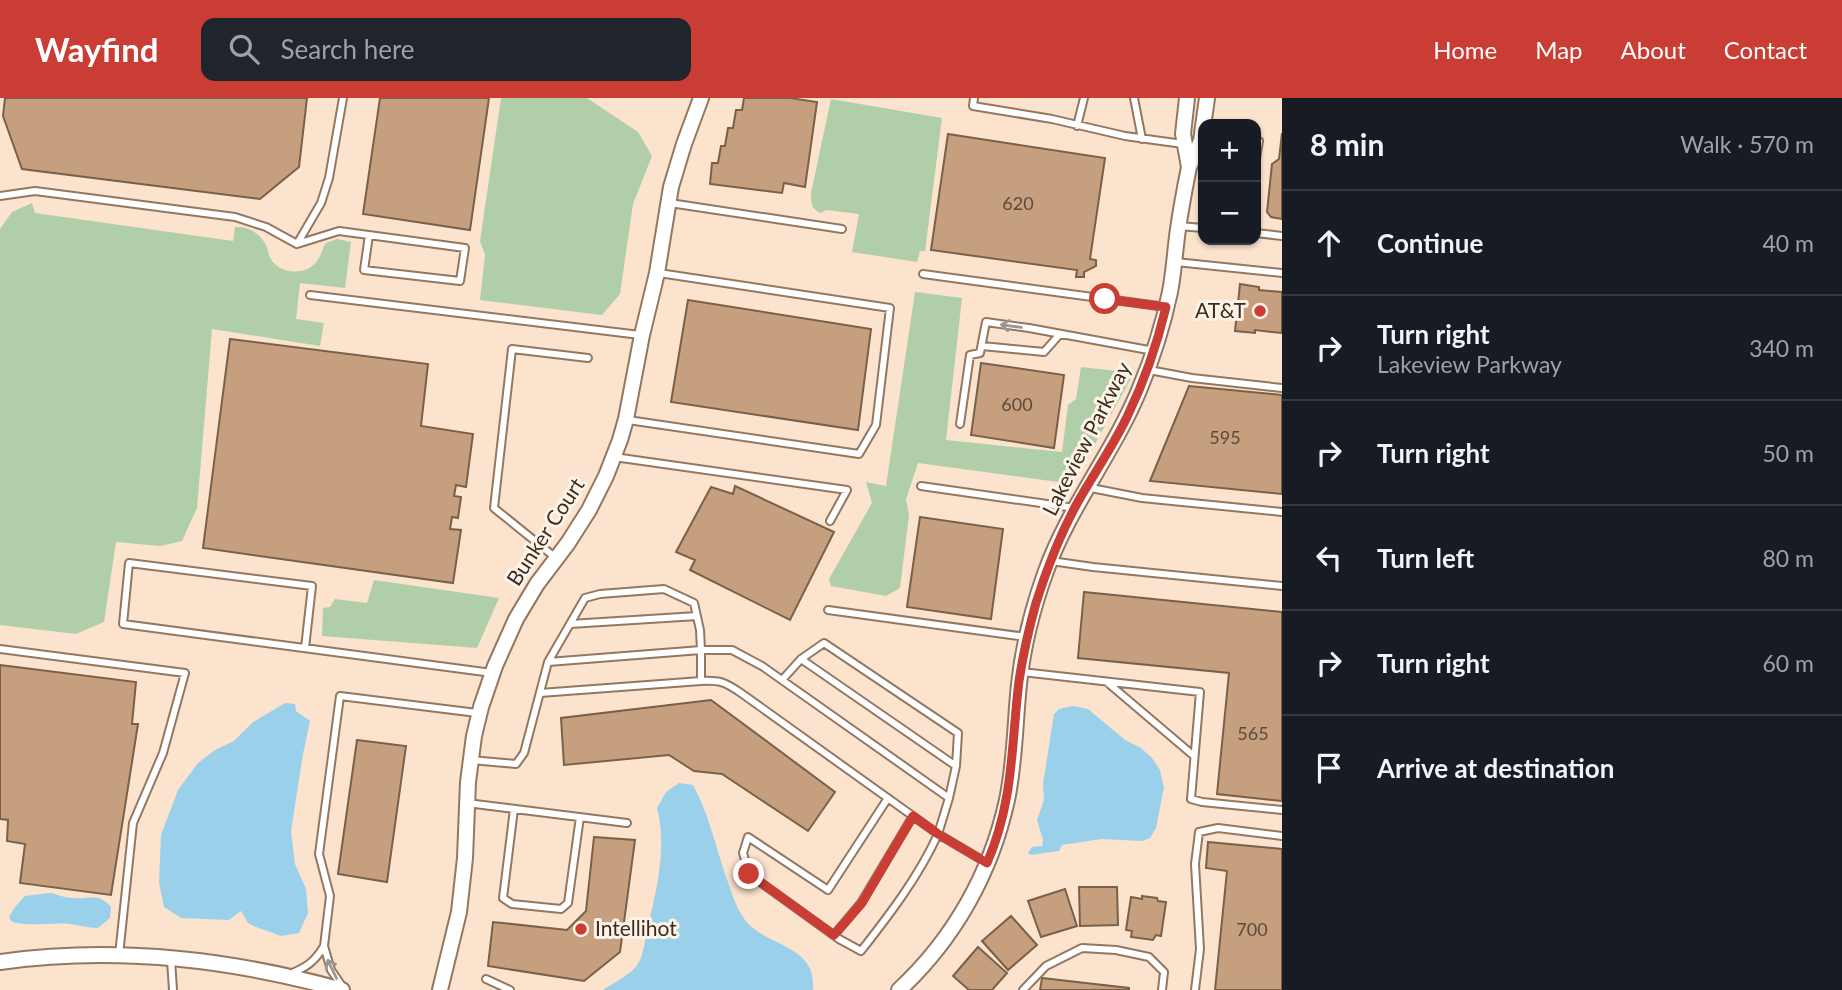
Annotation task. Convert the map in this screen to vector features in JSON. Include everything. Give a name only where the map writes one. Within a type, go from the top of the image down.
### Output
[{"type":"street","name":"Bunker Court","points":[[440,990],[458,912],[465,858],[471,760],[479,714],[492,673],[516,619],[589,510],[614,456],[626,419],[657,273],[668,202],[684,144],[701,98]]},
{"type":"street","name":"Lakeview Parkway","points":[[1188,98],[1183,134],[1189,167]]},
{"type":"street","name":"Lakeview Parkway","points":[[1204,119],[1207,98]]},
{"type":"street","name":"Lakeview Parkway","points":[[899,990],[935,953],[958,922],[994,847],[1007,800],[1021,672],[1035,605],[1074,508],[1128,415],[1154,351],[1166,307],[1189,167],[1198,148]]},
{"type":"street","points":[[0,962],[84,955],[171,958],[227,964],[343,990]]},
{"type":"lane","points":[[297,244],[321,203],[329,178],[343,98]]},
{"type":"lane","points":[[974,98],[973,106],[1052,119],[1142,139],[1185,144]]},
{"type":"lane","points":[[1077,126],[1084,98]]},
{"type":"lane","points":[[1134,98],[1142,139]]},
{"type":"lane","points":[[0,196],[35,191],[235,217],[266,227],[297,244],[339,231],[369,235],[465,248],[460,281],[364,270],[369,235]]},
{"type":"lane","points":[[668,202],[842,229]]},
{"type":"lane","points":[[1178,226],[1198,228]]},
{"type":"lane","points":[[1261,234],[1282,236]]},
{"type":"lane","points":[[1174,262],[1282,273]]},
{"type":"lane","points":[[626,419],[859,454],[876,425],[890,308],[657,273]]},
{"type":"lane","points":[[923,274],[1166,307]]},
{"type":"lane","points":[[310,295],[642,335]]},
{"type":"lane","points":[[960,424],[970,355],[980,353],[986,322],[1154,351]]},
{"type":"lane","points":[[982,346],[1044,352],[1060,334]]},
{"type":"lane","points":[[556,558],[494,508],[512,349],[588,358]]},
{"type":"lane","points":[[1147,370],[1282,388]]},
{"type":"lane","points":[[614,456],[847,490],[830,521]]},
{"type":"lane","points":[[921,486],[1074,508]]},
{"type":"lane","points":[[1086,487],[1142,498],[1282,512]]},
{"type":"lane","points":[[1051,561],[1282,586]]},
{"type":"lane","points":[[305,648],[312,586],[129,563],[123,624],[492,673]]},
{"type":"lane","points":[[471,760],[516,764],[524,753],[548,662],[585,598],[634,590],[664,589],[694,603],[700,630],[701,681]]},
{"type":"lane","points":[[828,610],[1028,637]]},
{"type":"lane","points":[[570,624],[697,616]]},
{"type":"lane","points":[[782,680],[801,659],[824,643],[958,733],[956,766],[938,834],[907,888],[861,951],[834,935],[749,874],[743,853],[748,837],[828,890],[888,798]]},
{"type":"lane","points":[[0,649],[186,673],[163,752],[133,823],[119,955]]},
{"type":"lane","points":[[548,662],[732,650],[762,666],[949,798]]},
{"type":"lane","points":[[801,659],[956,766]]},
{"type":"lane","points":[[1021,672],[1200,692],[1191,799],[1282,810]]},
{"type":"lane","points":[[540,693],[719,680],[733,687],[938,834],[987,863]]},
{"type":"lane","points":[[1107,682],[1195,756]]},
{"type":"lane","points":[[343,990],[331,970],[324,946],[330,897],[319,854],[340,696],[479,714]]},
{"type":"lane","points":[[467,803],[627,823]]},
{"type":"lane","points":[[514,809],[503,898],[512,904],[561,909],[568,903],[580,817]]},
{"type":"lane","points":[[834,935],[862,903],[913,816]]},
{"type":"lane","points":[[1195,990],[1200,950],[1195,863],[1199,832],[1218,828],[1282,836]]},
{"type":"lane","points":[[287,976],[309,965],[324,946]]},
{"type":"lane","points":[[1023,990],[1046,966],[1082,948],[1116,950],[1149,957],[1164,972],[1162,990]]},
{"type":"lane","points":[[171,958],[173,990]]},
{"type":"lane","points":[[486,979],[510,990]]},
{"type":"green space","points":[[501,98],[587,98],[638,132],[652,156],[633,204],[620,294],[602,315],[480,300],[485,255],[480,241]]},
{"type":"green space","points":[[831,99],[942,118],[925,251],[920,251],[917,262],[852,252],[859,214],[826,210],[821,213],[813,208],[811,193]]},
{"type":"green space","points":[[32,203],[35,213],[233,241],[235,227],[244,228],[260,237],[277,266],[297,272],[315,264],[326,243],[337,239],[351,242],[345,288],[300,283],[296,319],[324,323],[320,346],[212,329],[197,508],[182,541],[160,546],[116,542],[104,622],[76,634],[0,625],[0,229],[12,212]]},
{"type":"green space","points":[[915,292],[962,298],[946,440],[1062,452],[1068,405],[1076,399],[1081,367],[1134,373],[1073,484],[918,463],[906,499],[909,515],[900,588],[886,596],[831,586],[829,579],[872,503],[866,482],[886,486]]},
{"type":"green space","points":[[374,580],[499,598],[477,648],[322,636],[323,608],[330,607],[335,599],[367,603]]},
{"type":"water","points":[[285,703],[295,704],[296,711],[310,721],[291,831],[295,864],[306,889],[308,913],[299,933],[281,936],[256,927],[248,923],[241,911],[229,920],[181,918],[164,907],[159,883],[161,835],[178,790],[198,763],[215,750],[234,741],[253,722]]},
{"type":"water","points":[[1073,706],[1088,709],[1125,740],[1141,748],[1152,758],[1160,770],[1164,787],[1156,828],[1150,838],[1142,841],[1101,839],[1062,845],[1059,851],[1031,855],[1028,853],[1032,847],[1042,846],[1043,840],[1037,820],[1044,800],[1043,784],[1054,714],[1059,709]]},
{"type":"water","points":[[679,783],[693,785],[698,795],[731,892],[743,917],[763,935],[798,954],[807,963],[812,974],[813,990],[603,990],[631,971],[642,956],[660,868],[661,838],[657,808],[666,792]]},
{"type":"water","points":[[50,893],[70,898],[101,899],[111,907],[110,918],[98,928],[12,922],[9,917],[25,896]]},
{"type":"building","points":[[5,98],[307,98],[299,167],[260,199],[22,169],[3,116]]},
{"type":"building","points":[[380,98],[489,98],[470,230],[363,214]]},
{"type":"building","points":[[744,98],[790,98],[817,102],[805,187],[784,183],[782,193],[710,184],[712,163],[718,163],[728,128],[733,128],[736,110],[742,110]]},
{"type":"building","points":[[1282,133],[1282,219],[1271,217],[1267,212],[1272,164],[1279,159]]},
{"type":"building","points":[[948,134],[1105,158],[1090,259],[1096,260],[1096,266],[1084,272],[1084,277],[1076,277],[1077,270],[931,250]]},
{"type":"building","name":"AT&T","points":[[1240,284],[1259,287],[1259,290],[1282,292],[1282,333],[1235,331]]},
{"type":"building","points":[[688,300],[871,329],[858,430],[671,402]]},
{"type":"building","points":[[230,339],[428,364],[421,426],[473,434],[466,487],[456,485],[454,496],[461,497],[458,518],[452,517],[450,529],[461,530],[453,583],[203,548]]},
{"type":"building","points":[[981,363],[1064,375],[1054,448],[971,435]]},
{"type":"building","points":[[1189,386],[1282,395],[1282,494],[1150,481]]},
{"type":"building","points":[[735,486],[834,532],[790,620],[690,570],[695,560],[676,552],[711,487],[733,494]]},
{"type":"building","points":[[920,517],[1003,529],[991,619],[907,607]]},
{"type":"building","points":[[1084,592],[1282,612],[1282,801],[1217,794],[1229,673],[1078,658]]},
{"type":"building","points":[[0,665],[136,682],[132,724],[138,724],[111,895],[20,883],[25,844],[7,841],[8,820],[0,819]]},
{"type":"building","points":[[711,700],[835,792],[808,831],[722,774],[694,771],[669,755],[564,765],[561,718]]},
{"type":"building","points":[[357,740],[406,746],[387,882],[338,874]]},
{"type":"building","points":[[594,837],[635,840],[620,952],[584,981],[488,966],[493,922],[567,930],[586,911]]},
{"type":"building","points":[[1208,842],[1282,849],[1282,990],[1215,990],[1227,871],[1206,868]]},
{"type":"building","points":[[1079,887],[1117,887],[1118,925],[1080,926]]},
{"type":"building","points":[[1065,889],[1077,926],[1041,937],[1028,901]]},
{"type":"building","points":[[1142,896],[1166,902],[1161,936],[1156,935],[1153,940],[1131,937],[1132,931],[1126,930],[1131,897],[1142,899]]},
{"type":"building","points":[[1011,916],[1037,945],[1008,970],[982,941]]},
{"type":"building","points":[[978,947],[1007,973],[992,990],[969,990],[953,976]]},
{"type":"building","points":[[1042,978],[1129,988],[1129,990],[1040,990]]},
{"type":"place","name":"AT&T","points":[[1260,311]]},
{"type":"place","name":"Intellihot","points":[[581,929]]},
{"type":"route","points":[[749,874],[834,935],[862,903],[913,816],[987,863],[1007,800],[1013,762],[1019,682],[1035,605],[1046,571],[1077,502],[1116,437],[1140,388],[1166,307],[1105,299]]}]
